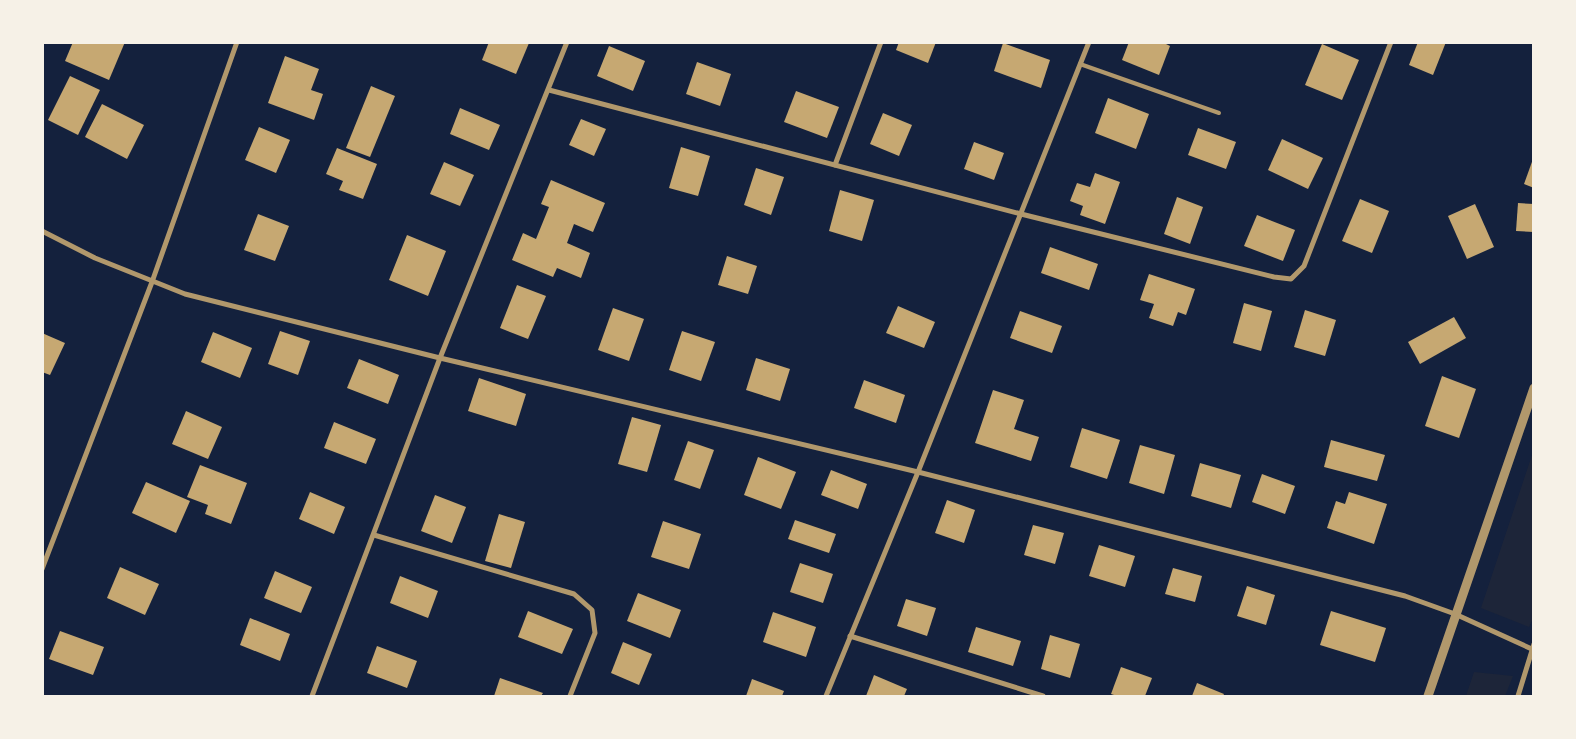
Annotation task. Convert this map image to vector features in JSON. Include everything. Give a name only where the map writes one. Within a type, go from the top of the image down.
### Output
[{"type":"street","points":[[42,570],[152,282],[237,42]]},
{"type":"street","points":[[312,696],[440,358],[566,42]]},
{"type":"street","points":[[835,165],[882,42]]},
{"type":"street","points":[[826,696],[918,472],[1089,42]]},
{"type":"street","points":[[548,90],[1021,214],[1274,277],[1291,279],[1304,266],[1391,42]]},
{"type":"street","points":[[42,231],[95,258],[185,294],[440,358],[918,472],[1405,596],[1455,614],[1533,648],[1518,696]]},
{"type":"street","points":[[1428,696],[1534,388]]},
{"type":"street","points":[[374,535],[574,594],[592,610],[595,633],[570,696]]},
{"type":"street","points":[[850,636],[1043,696]]},
{"type":"lane","points":[[1080,64],[1219,113]]},
{"type":"shaded area","points":[[1533,452],[1534,616],[1529,627],[1481,608]]},
{"type":"shaded area","points":[[1474,672],[1513,676],[1505,696],[1466,696]]},
{"type":"building","points":[[73,42],[125,42],[109,80],[65,61]]},
{"type":"building","points":[[489,42],[529,43],[516,74],[482,60]]},
{"type":"building","points":[[899,42],[936,42],[928,63],[896,50]]},
{"type":"building","points":[[1129,42],[1162,42],[1170,46],[1159,75],[1122,60]]},
{"type":"building","points":[[1418,42],[1446,42],[1433,75],[1409,65]]},
{"type":"building","points":[[1003,43],[1050,60],[1041,88],[994,71]]},
{"type":"building","points":[[1322,44],[1359,60],[1342,100],[1305,85]]},
{"type":"building","points":[[609,46],[645,61],[633,91],[597,76]]},
{"type":"building","points":[[285,56],[319,69],[311,90],[323,94],[314,120],[268,103]]},
{"type":"building","points":[[697,62],[731,74],[720,106],[686,94]]},
{"type":"building","points":[[70,76],[100,90],[78,135],[48,120]]},
{"type":"building","points":[[371,86],[395,96],[370,157],[346,148]]},
{"type":"building","points":[[796,91],[839,107],[827,138],[784,122]]},
{"type":"building","points":[[1108,98],[1149,114],[1136,149],[1095,133]]},
{"type":"building","points":[[102,104],[144,125],[127,159],[85,137]]},
{"type":"building","points":[[460,108],[500,125],[489,150],[450,134]]},
{"type":"building","points":[[883,113],[912,125],[899,156],[870,144]]},
{"type":"building","points":[[581,119],[606,129],[594,156],[569,145]]},
{"type":"building","points":[[259,127],[290,140],[276,173],[245,160]]},
{"type":"building","points":[[1198,128],[1236,142],[1226,169],[1188,155]]},
{"type":"building","points":[[1282,139],[1323,158],[1308,189],[1268,170]]},
{"type":"building","points":[[974,142],[1004,153],[994,180],[964,169]]},
{"type":"building","points":[[681,147],[710,156],[698,196],[669,188]]},
{"type":"building","points":[[337,148],[377,164],[363,199],[339,190],[343,181],[326,174]]},
{"type":"building","points":[[1534,159],[1534,188],[1524,184]]},
{"type":"building","points":[[444,162],[474,175],[460,206],[430,194]]},
{"type":"building","points":[[756,168],[784,177],[771,215],[744,205]]},
{"type":"building","points":[[1095,173],[1120,182],[1105,224],[1080,215],[1083,206],[1070,201],[1077,183],[1090,187]]},
{"type":"building","points":[[551,180],[605,203],[593,232],[574,224],[567,243],[590,253],[581,278],[557,268],[553,277],[512,260],[523,233],[536,239],[549,207],[541,204]]},
{"type":"building","points":[[840,190],[874,200],[862,241],[829,231]]},
{"type":"building","points":[[1177,197],[1203,207],[1190,244],[1164,234]]},
{"type":"building","points":[[1360,199],[1389,211],[1372,253],[1342,241]]},
{"type":"building","points":[[1518,203],[1534,204],[1534,232],[1516,231]]},
{"type":"building","points":[[1475,204],[1494,247],[1467,259],[1448,216]]},
{"type":"building","points":[[258,214],[289,226],[275,261],[244,250]]},
{"type":"building","points":[[1257,215],[1295,230],[1283,261],[1244,246]]},
{"type":"building","points":[[407,235],[446,251],[428,296],[389,280]]},
{"type":"building","points":[[1050,247],[1098,264],[1089,290],[1041,273]]},
{"type":"building","points":[[727,256],[757,266],[748,294],[718,285]]},
{"type":"building","points":[[1149,274],[1195,289],[1186,315],[1178,312],[1173,326],[1149,318],[1154,304],[1140,300]]},
{"type":"building","points":[[517,285],[546,296],[528,339],[500,328]]},
{"type":"building","points":[[1244,303],[1272,311],[1261,351],[1233,343]]},
{"type":"building","points":[[898,306],[935,322],[924,348],[886,333]]},
{"type":"building","points":[[613,308],[644,319],[629,361],[598,350]]},
{"type":"building","points":[[1305,310],[1336,320],[1325,356],[1294,347]]},
{"type":"building","points":[[1020,311],[1062,326],[1052,353],[1010,338]]},
{"type":"building","points":[[1454,317],[1466,338],[1420,364],[1408,342]]},
{"type":"building","points":[[280,331],[310,341],[298,375],[268,364]]},
{"type":"building","points":[[682,331],[715,342],[701,381],[669,370]]},
{"type":"building","points":[[213,332],[252,348],[240,378],[201,362]]},
{"type":"building","points":[[42,333],[65,343],[50,375],[42,372]]},
{"type":"building","points":[[756,358],[790,369],[780,401],[746,390]]},
{"type":"building","points":[[359,359],[399,375],[388,404],[347,388]]},
{"type":"building","points":[[1442,376],[1476,389],[1459,438],[1425,426]]},
{"type":"building","points":[[479,378],[526,394],[516,426],[468,411]]},
{"type":"building","points":[[864,380],[905,395],[896,423],[854,408]]},
{"type":"building","points":[[993,390],[1024,400],[1014,429],[1039,437],[1031,461],[975,443]]},
{"type":"building","points":[[186,411],[222,427],[208,459],[172,444]]},
{"type":"building","points":[[632,417],[661,425],[647,472],[618,464]]},
{"type":"building","points":[[334,422],[376,439],[366,464],[324,448]]},
{"type":"building","points":[[1082,428],[1120,440],[1107,479],[1070,467]]},
{"type":"building","points":[[1331,440],[1385,455],[1377,481],[1324,467]]},
{"type":"building","points":[[688,441],[714,450],[700,489],[674,480]]},
{"type":"building","points":[[1140,445],[1175,455],[1164,494],[1129,483]]},
{"type":"building","points":[[758,457],[796,472],[781,509],[744,495]]},
{"type":"building","points":[[1200,463],[1241,475],[1231,508],[1191,496]]},
{"type":"building","points":[[200,465],[247,483],[231,524],[205,514],[208,505],[187,497]]},
{"type":"building","points":[[831,470],[867,484],[858,509],[821,495]]},
{"type":"building","points":[[1262,474],[1295,486],[1285,514],[1252,502]]},
{"type":"building","points":[[146,482],[190,501],[176,533],[132,513]]},
{"type":"building","points":[[310,492],[345,507],[334,534],[299,519]]},
{"type":"building","points":[[1349,492],[1387,504],[1374,544],[1327,528],[1336,501],[1345,504]]},
{"type":"building","points":[[435,495],[466,507],[452,543],[421,531]]},
{"type":"building","points":[[947,500],[975,510],[964,543],[935,533]]},
{"type":"building","points":[[499,514],[525,522],[511,568],[485,561]]},
{"type":"building","points":[[795,520],[836,534],[829,553],[788,539]]},
{"type":"building","points":[[663,521],[701,534],[689,569],[651,557]]},
{"type":"building","points":[[1033,525],[1064,533],[1055,564],[1024,555]]},
{"type":"building","points":[[1099,545],[1135,556],[1125,587],[1089,576]]},
{"type":"building","points":[[800,563],[833,574],[823,603],[790,592]]},
{"type":"building","points":[[120,567],[159,584],[145,615],[107,598]]},
{"type":"building","points":[[1173,568],[1202,576],[1195,602],[1165,594]]},
{"type":"building","points":[[275,571],[312,587],[301,613],[264,598]]},
{"type":"building","points":[[400,576],[438,591],[428,618],[390,603]]},
{"type":"building","points":[[1247,586],[1275,595],[1266,625],[1237,616]]},
{"type":"building","points":[[638,593],[681,610],[670,638],[627,621]]},
{"type":"building","points":[[906,599],[936,608],[927,636],[897,626]]},
{"type":"building","points":[[528,611],[573,629],[562,654],[518,637]]},
{"type":"building","points":[[1331,611],[1386,628],[1375,662],[1320,645]]},
{"type":"building","points":[[773,612],[816,627],[806,657],[763,642]]},
{"type":"building","points":[[250,618],[290,634],[280,661],[240,645]]},
{"type":"building","points":[[976,627],[1021,641],[1013,666],[968,652]]},
{"type":"building","points":[[60,631],[104,647],[93,675],[49,659]]},
{"type":"building","points":[[1050,635],[1080,644],[1070,678],[1041,669]]},
{"type":"building","points":[[623,642],[652,654],[639,685],[611,673]]},
{"type":"building","points":[[377,646],[417,661],[407,688],[367,673]]},
{"type":"building","points":[[1121,667],[1152,678],[1145,696],[1117,696],[1111,694]]},
{"type":"building","points":[[874,675],[907,689],[904,696],[866,696]]},
{"type":"building","points":[[500,678],[543,693],[541,696],[494,696]]},
{"type":"building","points":[[752,679],[784,691],[782,696],[746,696]]},
{"type":"building","points":[[1197,683],[1224,694],[1223,696],[1192,696]]}]
